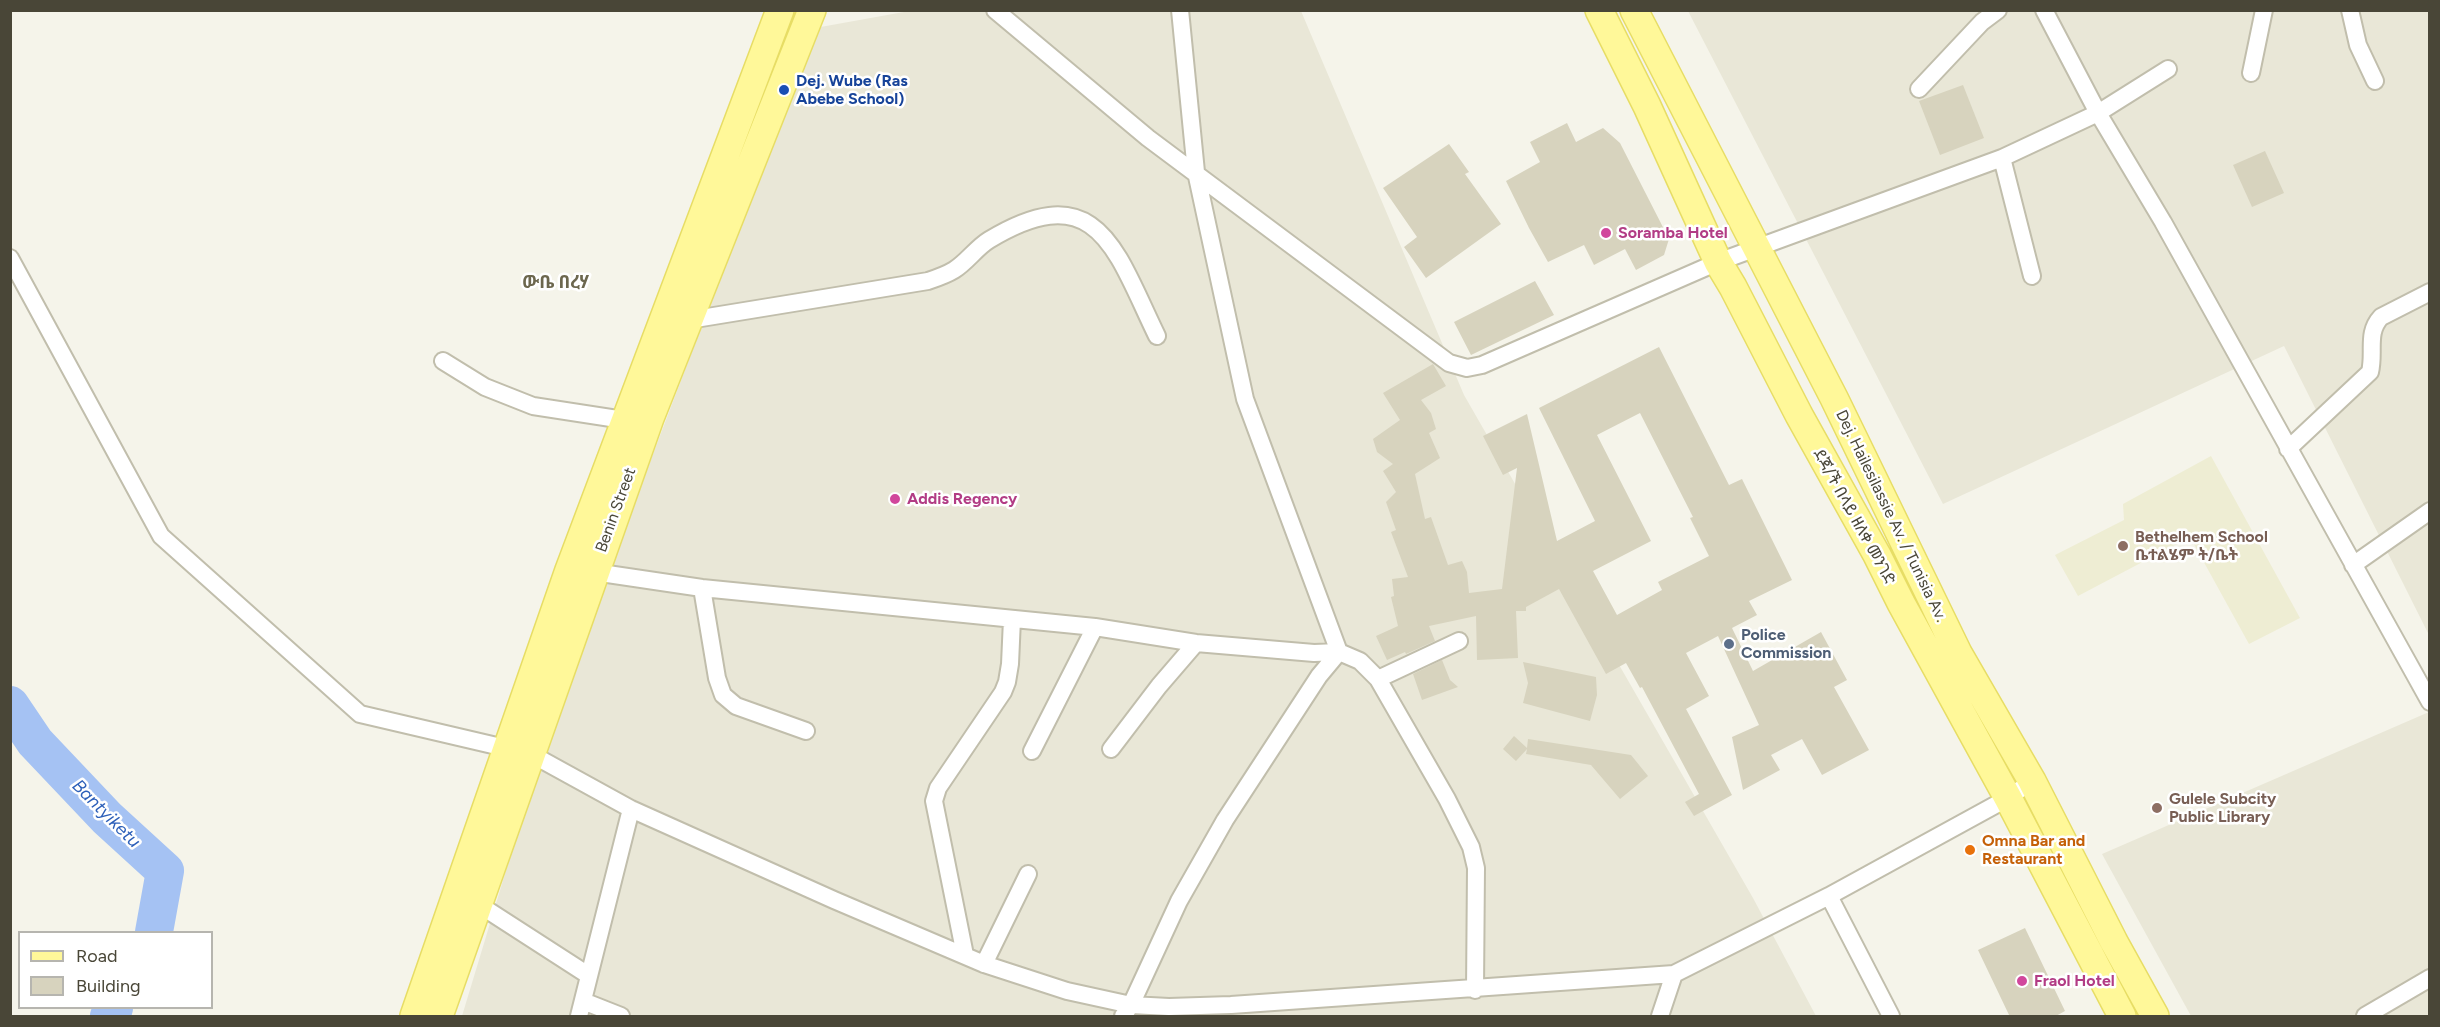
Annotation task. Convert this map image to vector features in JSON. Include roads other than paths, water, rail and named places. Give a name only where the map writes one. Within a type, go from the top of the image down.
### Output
[{"type":"main road","name":"Benin Street","points":[[414,1017],[467,901],[637,419],[675,320],[780,10]]},
{"type":"main road","name":"Benin Street","points":[[675,320],[812,10]]},
{"type":"main road","name":"ደጃ/ች በላይ ዘለቀ መንገድ","points":[[1599,10],[1647,106],[1718,262],[1734,287],[1799,415],[2008,798],[2122,1017]]},
{"type":"main road","name":"Dej. Hailesilassie Av. / Tunisia Av.","points":[[1634,10],[1834,398],[1958,653],[2032,781],[2155,1017]]},
{"type":"main road","name":"Benin Street","points":[[519,751],[594,572],[637,419]]},
{"type":"main road","name":"Benin Street","points":[[439,1017],[467,901]]},
{"type":"street","points":[[995,10],[1148,138],[1449,363],[1467,368],[1482,365],[1718,262],[2002,158],[2098,113],[2168,69]]},
{"type":"street","points":[[1180,10],[1196,172],[1245,399],[1339,652]]},
{"type":"street","points":[[1919,89],[1982,22],[1998,10]]},
{"type":"street","points":[[2044,10],[2098,113],[2163,222],[2430,702]]},
{"type":"street","points":[[2251,73],[2264,10]]},
{"type":"street","points":[[2350,10],[2358,45],[2375,81]]},
{"type":"street","points":[[2002,158],[2032,276]]},
{"type":"street","points":[[675,320],[928,281],[954,270],[986,242],[1018,224],[1054,214],[1084,220],[1101,233],[1117,254],[1157,336]]},
{"type":"street","points":[[10,258],[160,536],[360,714],[519,751],[631,809],[834,900],[984,964],[1127,1011],[1475,990],[1674,974],[1829,896],[2008,798],[2032,781]]},
{"type":"street","points":[[2288,449],[2370,372],[2371,332],[2381,317],[2430,292]]},
{"type":"street","points":[[443,361],[485,387],[533,406],[637,419]]},
{"type":"street","points":[[2353,565],[2430,511]]},
{"type":"street","points":[[594,572],[702,588],[1095,627],[1196,643],[1314,653],[1339,652],[1360,661],[1378,679],[1447,799],[1471,847],[1476,868],[1475,990]]},
{"type":"street","points":[[702,588],[717,678],[723,695],[736,706],[806,731]]},
{"type":"street","points":[[965,955],[934,801],[938,788],[1007,682],[1012,619]]},
{"type":"street","points":[[1032,751],[1095,627]]},
{"type":"street","points":[[1378,679],[1459,641]]},
{"type":"street","points":[[1111,749],[1159,686],[1196,643]]},
{"type":"street","points":[[1127,1011],[1179,901],[1225,820],[1319,676],[1339,652]]},
{"type":"street","points":[[621,1017],[581,1009],[631,809]]},
{"type":"street","points":[[984,964],[1028,874]]},
{"type":"street","points":[[1829,896],[1890,1017]]},
{"type":"street","points":[[467,901],[588,975]]},
{"type":"street","points":[[1660,1017],[1674,974]]},
{"type":"street","points":[[2365,1017],[2430,978]]},
{"type":"waterway","name":"Bantyiketu","points":[[10,705],[35,742],[107,818],[165,871],[154,931]]},
{"type":"waterway","name":"Bantyiketu","points":[[109,1016],[113,1009]]},
{"type":"place","name":"Dej. Wube (Ras Abebe School)","points":[[784,90]]},
{"type":"place","name":"Soramba Hotel","points":[[1606,233]]},
{"type":"place","name":"Addis Regency","points":[[895,499]]},
{"type":"place","name":"Bethelhem School ቤተልሄም ት/ቤት","points":[[2123,546]]},
{"type":"place","name":"Police Commission","points":[[1729,644]]},
{"type":"place","name":"Gulele Subcity Public Library","points":[[2157,808]]},
{"type":"place","name":"Omna Bar and Restaurant","points":[[1970,850]]},
{"type":"place","name":"Fraol Hotel","points":[[2022,981]]},
{"type":"district","name":"ውቤ በረሃ","points":[[556,283]]}]
